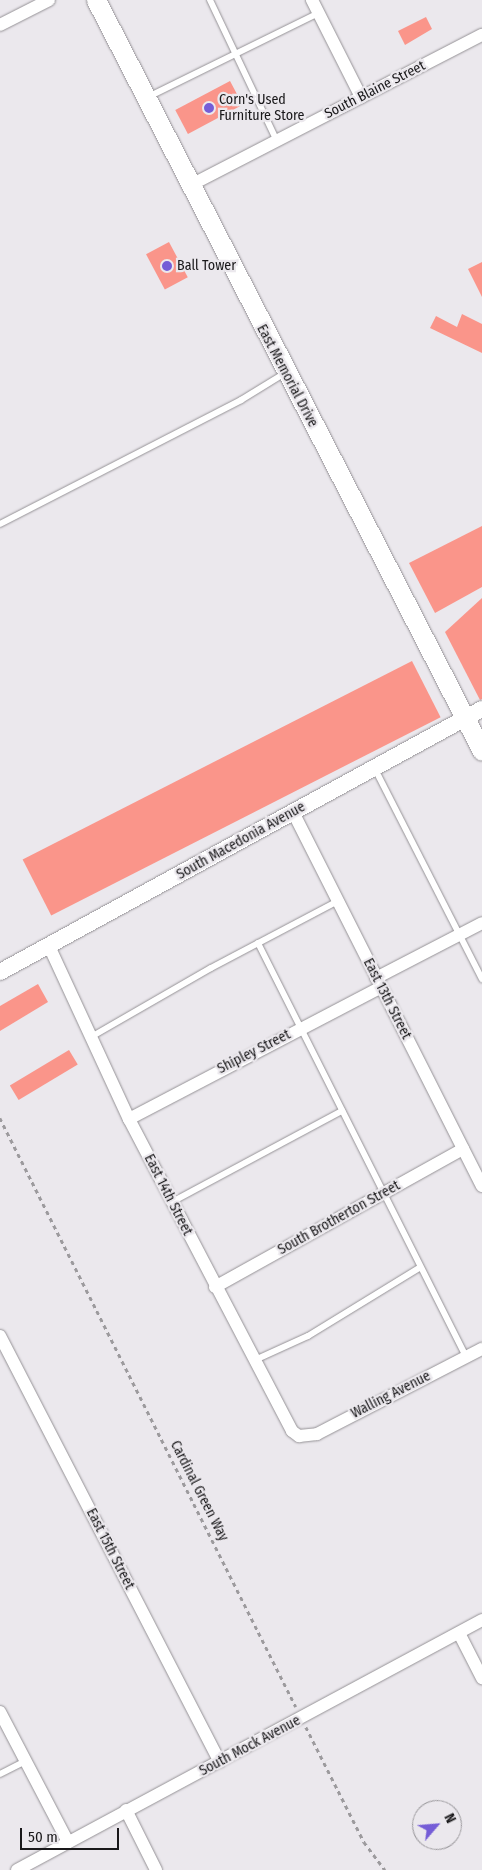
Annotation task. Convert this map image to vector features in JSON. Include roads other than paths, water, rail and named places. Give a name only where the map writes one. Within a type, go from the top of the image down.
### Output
[{"type":"main road","name":"East Memorial Drive","points":[[96,0],[189,186],[482,751]]},
{"type":"street","points":[[0,25],[50,0]]},
{"type":"street","points":[[312,0],[361,97]]},
{"type":"street","name":"South Blaine Street","points":[[189,186],[482,35]]},
{"type":"street","name":"South Macedonia Avenue","points":[[0,972],[482,709]]},
{"type":"street","name":"East 13th Street","points":[[293,812],[482,1186]]},
{"type":"street","name":"Shipley Street","points":[[129,1119],[302,1027],[482,923]]},
{"type":"street","name":"East 14th Street","points":[[49,946],[129,1119],[287,1425],[299,1436]]},
{"type":"street","name":"South Brotherton Street","points":[[215,1287],[464,1149]]},
{"type":"street","name":"East 15th Street","points":[[0,1336],[220,1762]]},
{"type":"street","name":"Walling Avenue","points":[[299,1436],[317,1434],[482,1348]]},
{"type":"street","name":"South Mock Avenue","points":[[17,1870],[482,1620]]},
{"type":"street","points":[[459,1633],[482,1678]]},
{"type":"street","points":[[0,1712],[68,1842]]},
{"type":"street","points":[[126,1810],[156,1870]]},
{"type":"lane","points":[[210,0],[277,141]]},
{"type":"lane","points":[[145,99],[319,13]]},
{"type":"lane","points":[[0,524],[241,400],[286,373]]},
{"type":"lane","points":[[374,768],[461,934],[482,979]]},
{"type":"lane","points":[[91,1037],[258,943],[338,901]]},
{"type":"lane","points":[[258,943],[302,1027],[342,1111],[386,1192],[418,1268],[466,1357]]},
{"type":"lane","points":[[172,1202],[342,1111]]},
{"type":"lane","points":[[254,1361],[308,1336],[418,1268]]},
{"type":"lane","points":[[0,1774],[26,1761]]},
{"type":"place","name":"Corn's Used Furniture Store","points":[[209,108]]},
{"type":"place","name":"Ball Tower","points":[[167,266]]}]
